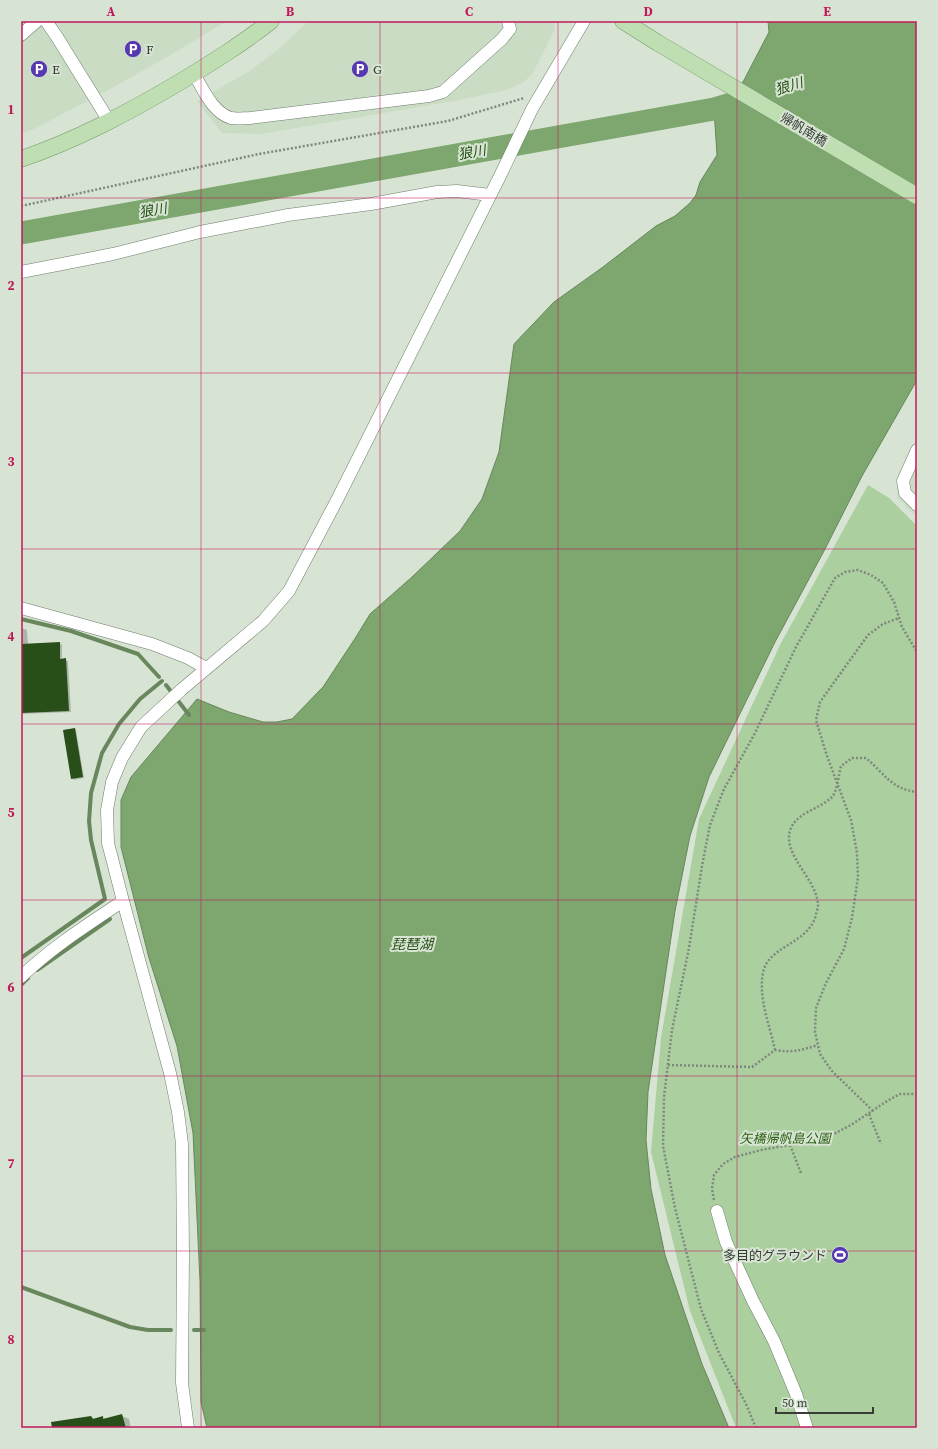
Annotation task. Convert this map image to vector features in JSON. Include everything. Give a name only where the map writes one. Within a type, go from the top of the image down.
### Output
[{"type":"main road","points":[[21,160],[72,139],[143,104],[194,74],[250,38],[271,21]]},
{"type":"main road","name":"帰帆南橋","points":[[626,23],[917,196]]},
{"type":"street","points":[[21,35],[37,21]]},
{"type":"street","points":[[46,21],[109,121]]},
{"type":"street","points":[[194,74],[216,108],[223,115],[233,118],[250,118],[429,96],[443,92],[502,39],[510,29],[508,21]]},
{"type":"street","points":[[188,1428],[182,1383],[182,1144],[178,1112],[170,1073],[108,843],[107,810],[112,782],[122,758],[141,727],[206,668],[263,621],[289,592],[500,176],[532,109],[584,21]]},
{"type":"street","points":[[21,272],[113,254],[200,232],[288,214],[371,204],[437,192],[457,191],[490,195]]},
{"type":"street","points":[[917,450],[903,481],[905,493],[917,504]]},
{"type":"street","points":[[21,608],[152,644],[188,658],[206,668]]},
{"type":"street","points":[[21,977],[40,959],[72,934],[123,901]]},
{"type":"street","points":[[717,1211],[726,1242],[753,1301],[774,1341],[796,1394],[807,1428]]},
{"type":"path","points":[[21,206],[259,154],[448,121],[524,98],[539,96]]},
{"type":"path","points":[[756,1428],[746,1404],[719,1353],[701,1309],[675,1208],[663,1146],[664,1097],[672,1030],[710,825],[724,789],[755,733],[796,647],[835,578],[845,572],[858,570],[871,575],[882,583],[894,602],[902,627],[917,652]]},
{"type":"path","points":[[873,1112],[832,1071],[820,1054],[814,1032],[816,1008],[826,983],[844,949],[852,918],[858,877],[857,853],[851,820],[827,756],[816,720],[820,702],[868,635],[883,624],[899,618]]},
{"type":"path","points":[[775,1050],[765,1009],[763,973],[767,961],[777,952],[801,937],[814,923],[818,906],[815,891],[792,852],[789,840],[791,828],[800,818],[832,797],[841,766],[852,758],[866,758],[897,787],[907,791],[917,792]]},
{"type":"path","points":[[668,1065],[752,1067],[775,1050],[788,1052],[799,1051],[818,1045]]},
{"type":"path","points":[[717,1211],[712,1188],[714,1175],[723,1164],[735,1157],[761,1150],[824,1139],[873,1112],[887,1101],[900,1094],[917,1094]]},
{"type":"path","points":[[869,1114],[881,1144]]},
{"type":"path","points":[[790,1145],[801,1174]]},
{"type":"shaded area","points":[[21,21],[227,21],[112,88],[34,129],[21,134]]},
{"type":"shaded area","points":[[308,21],[555,21],[554,31],[533,73],[524,82],[507,90],[454,101],[261,134],[222,133],[197,101],[248,72],[279,49]]},
{"type":"shaded area","points":[[917,441],[917,518],[897,497],[897,480]]},
{"type":"green space","name":"矢橋帰帆島公園","points":[[868,485],[889,498],[917,526],[917,1428],[736,1428],[690,1311],[651,1152],[661,1038],[699,819],[781,643]]},
{"type":"water","name":"琵琶湖","points":[[768,21],[917,21],[917,380],[862,476],[775,642],[709,777],[690,836],[675,911],[648,1092],[646,1140],[651,1189],[665,1255],[702,1364],[729,1428],[207,1428],[201,1402],[200,1281],[193,1133],[177,1046],[149,958],[121,847],[121,800],[131,777],[197,699],[229,712],[263,722],[277,722],[292,719],[323,687],[370,614],[412,577],[460,531],[482,499],[499,452],[514,344],[554,302],[603,267],[656,226],[675,216],[690,203],[696,195],[700,182],[717,155],[714,109],[743,82],[769,32]]},
{"type":"building","points":[[60,642],[60,659],[66,658],[69,711],[21,713],[21,644]]},
{"type":"building","points":[[75,728],[83,777],[71,779],[63,730]]},
{"type":"building","points":[[122,1414],[126,1428],[52,1428],[51,1422],[91,1416],[93,1419],[103,1416],[103,1419]]},
{"type":"waterway","name":"狼川","points":[[21,233],[714,109],[745,100]]},
{"type":"waterway","points":[[21,619],[71,631],[138,654],[159,677]]},
{"type":"waterway","points":[[21,958],[105,899],[91,840],[89,821],[91,793],[102,753],[119,724],[140,699],[162,681]]},
{"type":"waterway","points":[[166,685],[189,715]]},
{"type":"waterway","points":[[37,970],[110,919]]},
{"type":"waterway","points":[[21,985],[28,978]]},
{"type":"waterway","points":[[21,1287],[130,1327],[148,1330],[171,1330]]},
{"type":"waterway","points":[[194,1330],[204,1330]]},
{"type":"place","name":"F","points":[[133,49]]},
{"type":"place","name":"E","points":[[39,69]]},
{"type":"place","name":"G","points":[[360,69]]},
{"type":"place","name":"多目的グラウンド","points":[[840,1255]]}]
